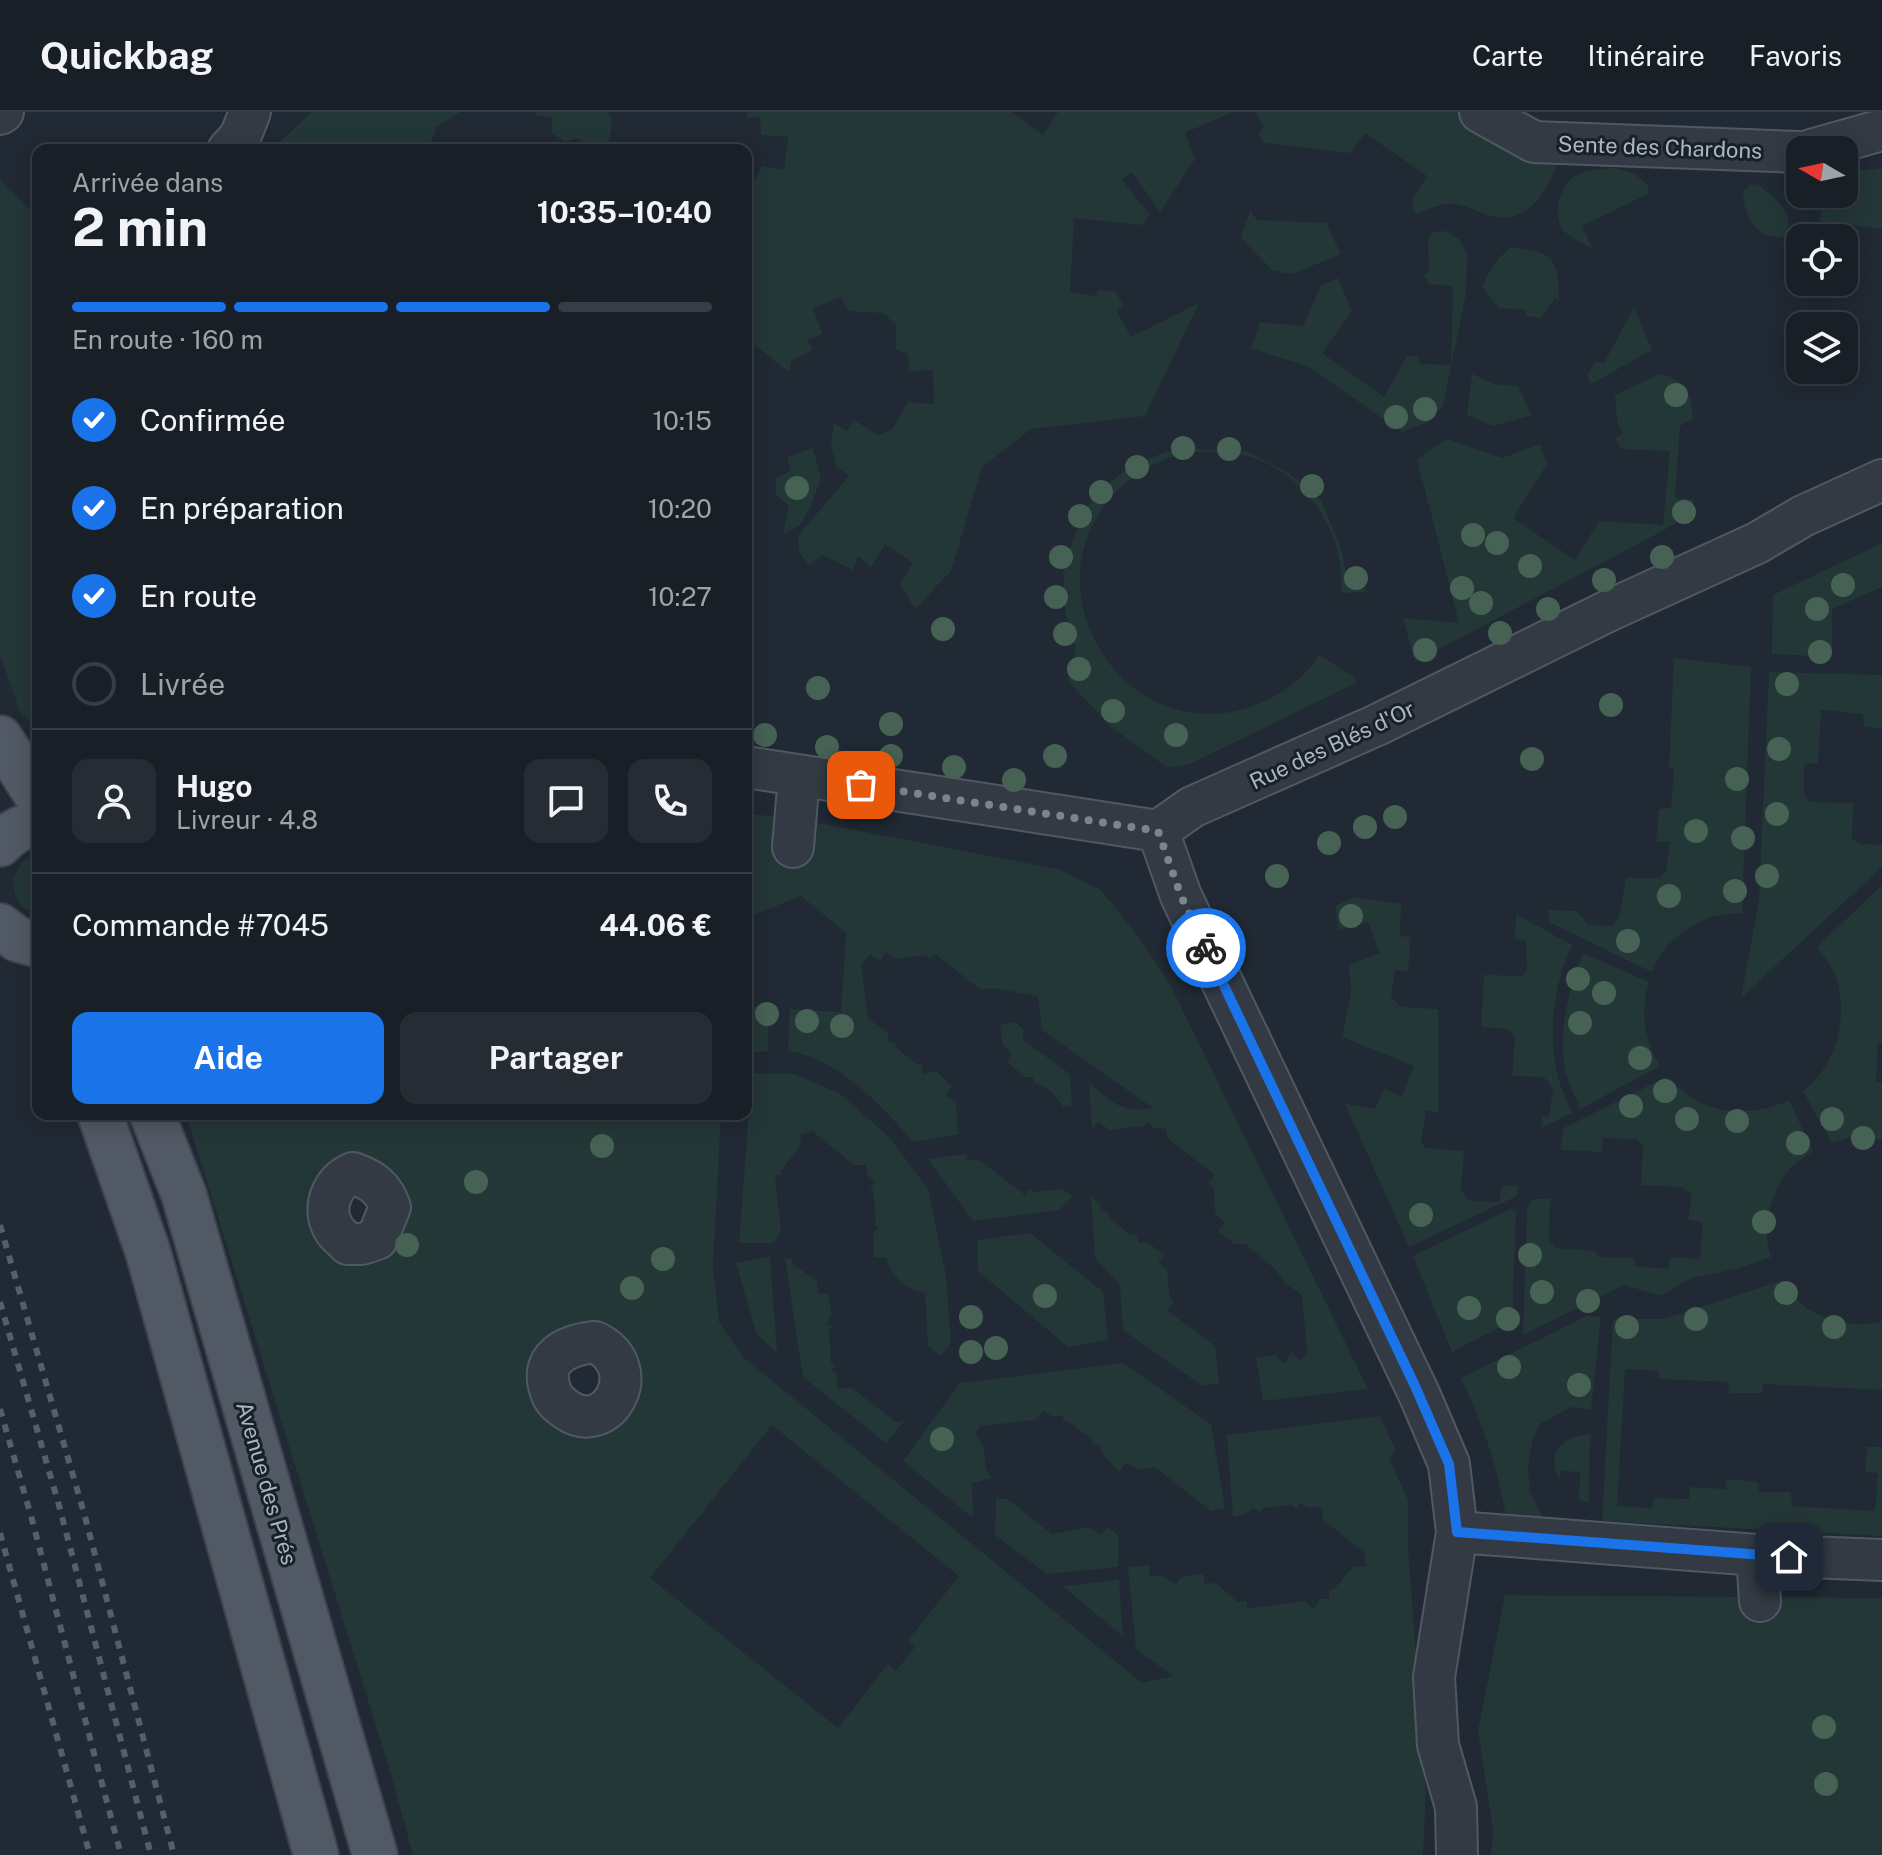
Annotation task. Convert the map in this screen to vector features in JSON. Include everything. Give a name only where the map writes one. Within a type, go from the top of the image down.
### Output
[{"type":"main road","points":[[0,738],[32,788]]},
{"type":"main road","points":[[0,844],[9,835],[32,825]]},
{"type":"main road","points":[[0,926],[17,939],[32,944]]},
{"type":"main road","points":[[102,1120],[148,1252],[316,1855]]},
{"type":"main road","name":"Avenue des Prés","points":[[154,1120],[184,1195],[375,1855]]},
{"type":"street","points":[[234,144],[240,137],[250,112]]},
{"type":"street","name":"Sente des Chardons","points":[[1480,112],[1534,142],[1786,151]]},
{"type":"street","points":[[1858,137],[1882,130]]},
{"type":"street","name":"Rue des Blés d'Or","points":[[1158,831],[1192,807],[1377,725],[1882,480]]},
{"type":"street","points":[[752,768],[1158,831],[1181,896],[1415,1386],[1449,1464],[1457,1532],[1434,1677],[1438,1745],[1456,1807],[1457,1855]]},
{"type":"street","points":[[793,847],[799,776]]},
{"type":"street","points":[[1457,1532],[1757,1555],[1882,1560]]},
{"type":"street","points":[[1757,1555],[1760,1601]]},
{"type":"shaded area","points":[[312,112],[459,112],[436,127],[430,144],[277,144]]},
{"type":"shaded area","points":[[536,112],[608,112],[610,136],[607,144],[586,144],[576,138],[565,142],[551,132],[553,118],[536,115]]},
{"type":"shaded area","points":[[747,112],[1012,112],[1043,135],[1058,112],[1232,112],[1185,133],[1195,159],[1160,212],[1132,172],[1122,180],[1150,215],[1142,225],[1074,218],[1070,292],[1096,296],[1098,290],[1116,292],[1123,305],[1117,311],[1131,337],[1199,303],[1145,416],[1031,429],[982,467],[951,571],[915,609],[900,584],[913,563],[885,544],[871,567],[858,556],[853,570],[823,555],[809,565],[799,552],[798,536],[849,476],[836,466],[831,445],[834,423],[847,431],[854,420],[878,435],[892,429],[908,402],[934,404],[933,370],[909,371],[908,354],[896,350],[896,325],[883,313],[849,311],[841,297],[813,308],[822,334],[807,340],[813,350],[791,361],[789,372],[752,343],[752,185],[762,166],[784,170],[788,137],[761,135],[760,117],[747,118]]},
{"type":"shaded area","points":[[1256,112],[1487,112],[1559,158],[1550,181],[1536,202],[1517,215],[1492,216],[1452,204],[1415,214],[1412,200],[1427,176],[1365,133],[1350,153],[1264,143],[1259,133],[1264,127]]},
{"type":"shaded area","points":[[1615,168],[1633,173],[1648,185],[1648,194],[1582,226],[1593,249],[1565,232],[1559,220],[1558,205],[1566,184],[1575,176],[1592,170]]},
{"type":"shaded area","points":[[1882,168],[1882,229],[1819,221],[1822,208],[1858,208],[1859,170]]},
{"type":"shaded area","points":[[0,180],[32,212],[32,723],[20,712],[0,654]]},
{"type":"shaded area","points":[[1757,184],[1782,207],[1788,221],[1783,237],[1765,234],[1753,224],[1745,209],[1743,191],[1749,185]]},
{"type":"shaded area","points":[[1250,211],[1257,220],[1326,223],[1341,254],[1292,274],[1273,271],[1241,238]]},
{"type":"shaded area","points":[[1446,231],[1459,239],[1467,254],[1466,294],[1443,406],[1428,422],[1402,432],[1309,367],[1251,348],[1260,322],[1303,326],[1321,285],[1338,278],[1352,311],[1322,353],[1384,397],[1407,356],[1418,356],[1420,364],[1451,365],[1453,286],[1428,284],[1424,274],[1429,272],[1428,240],[1431,233]]},
{"type":"shaded area","points":[[1512,247],[1545,255],[1555,267],[1559,300],[1555,298],[1541,318],[1526,316],[1526,310],[1499,308],[1482,287],[1494,265]]},
{"type":"shaded area","points":[[1634,307],[1652,350],[1591,384],[1587,375],[1596,361],[1604,363]]},
{"type":"shaded area","points":[[1472,374],[1494,384],[1518,386],[1532,415],[1493,426],[1467,415]]},
{"type":"shaded area","points":[[1660,374],[1682,384],[1691,402],[1693,419],[1680,426],[1675,498],[1693,500],[1694,514],[1415,662],[1403,618],[1459,623],[1417,459],[1447,439],[1502,458],[1540,444],[1547,464],[1513,518],[1575,560],[1599,521],[1663,525],[1670,451],[1621,449],[1615,438],[1623,434],[1617,421],[1615,395]]},
{"type":"shaded area","points":[[813,448],[821,478],[800,525],[783,534],[789,506],[776,495],[776,478],[791,471],[787,457]]},
{"type":"shaded area","points":[[1195,449],[1246,451],[1287,472],[1321,500],[1342,551],[1346,574],[1369,592],[1341,593],[1341,570],[1336,547],[1316,505],[1282,472],[1261,461],[1239,454],[1185,453],[1150,466],[1121,487],[1091,527],[1080,571],[1085,615],[1103,655],[1133,687],[1171,708],[1216,714],[1273,697],[1302,676],[1319,655],[1355,677],[1356,683],[1190,764],[1168,768],[1111,727],[1068,681],[1076,650],[1065,611],[1063,566],[1094,495],[1128,468],[1165,452]]},
{"type":"shaded area","points":[[1882,543],[1882,587],[1832,609],[1832,657],[1772,654],[1773,595]]},
{"type":"shaded area","points":[[1674,658],[1751,667],[1742,913],[1715,916],[1693,926],[1667,946],[1652,972],[1549,922],[1548,910],[1577,911],[1588,925],[1612,926],[1619,918],[1626,878],[1659,878],[1666,871],[1670,841],[1656,842],[1659,809],[1671,808],[1674,769],[1669,768]]},
{"type":"shaded area","points":[[1769,672],[1882,675],[1882,728],[1864,727],[1863,714],[1821,710],[1818,763],[1804,764],[1804,795],[1810,802],[1853,803],[1852,839],[1860,844],[1882,845],[1882,867],[1741,998],[1759,900]]},
{"type":"shaded area","points":[[752,814],[802,820],[1058,869],[1101,890],[1138,936],[1170,984],[1368,1389],[1263,1401],[1256,1358],[1275,1355],[1284,1364],[1292,1352],[1301,1362],[1307,1352],[1302,1295],[1245,1244],[1235,1244],[1218,1232],[1225,1223],[1215,1213],[1214,1188],[1208,1183],[1215,1175],[1167,1138],[1166,1129],[1154,1128],[1148,1122],[1142,1128],[1110,1130],[1098,1122],[1092,1130],[1089,1083],[1125,1108],[1153,1108],[1042,1030],[1038,996],[992,988],[981,990],[935,954],[930,959],[925,955],[896,959],[886,952],[880,961],[870,954],[861,965],[868,1018],[888,1033],[889,1043],[895,1043],[917,1065],[922,1064],[923,1074],[936,1071],[952,1086],[946,1095],[956,1103],[958,1134],[914,1142],[873,1099],[842,1074],[825,1063],[788,1051],[790,1009],[841,1012],[846,933],[801,896],[752,916]]},
{"type":"shaded area","points":[[32,857],[32,912],[26,910],[14,892],[13,879],[22,862]]},
{"type":"shaded area","points":[[1882,885],[1882,1043],[1878,1043],[1876,1081],[1882,1082],[1882,1140],[1852,1137],[1832,1143],[1803,1091],[1825,1067],[1840,1022],[1841,1006],[1835,974],[1817,947]]},
{"type":"shaded area","points":[[1354,897],[1401,904],[1400,936],[1411,937],[1408,972],[1395,970],[1391,996],[1400,1007],[1438,1009],[1438,1112],[1426,1111],[1421,1141],[1425,1148],[1464,1151],[1461,1190],[1468,1200],[1499,1202],[1502,1185],[1518,1186],[1517,1196],[1409,1247],[1345,1104],[1375,1109],[1384,1089],[1402,1096],[1414,1066],[1342,1037],[1351,993],[1349,965],[1380,953],[1368,922],[1339,930],[1335,906]]},
{"type":"shaded area","points":[[1516,914],[1572,945],[1557,993],[1553,1045],[1558,1077],[1572,1113],[1541,1128],[1542,1116],[1549,1117],[1553,1089],[1544,1077],[1512,1076],[1515,1036],[1506,1029],[1481,1027],[1484,975],[1522,976],[1527,970],[1526,941],[1515,939]]},
{"type":"shaded area","points":[[1583,953],[1649,982],[1645,1026],[1660,1066],[1580,1109],[1565,1068],[1563,1039],[1569,995]]},
{"type":"shaded area","points":[[752,1006],[769,1007],[768,1051],[752,1053]]},
{"type":"shaded area","points":[[1015,1022],[1024,1030],[1023,1040],[1070,1074],[1072,1106],[1063,1107],[1051,1092],[1034,1083],[1033,1077],[1025,1077],[1007,1062],[1012,1053],[1002,1044],[1000,1025]]},
{"type":"shaded area","points":[[752,1073],[794,1074],[839,1093],[889,1137],[928,1189],[946,1275],[951,1343],[941,1356],[928,1346],[925,1293],[911,1289],[900,1281],[886,1257],[874,1258],[873,1234],[879,1228],[874,1225],[873,1190],[870,1188],[875,1181],[867,1175],[866,1165],[854,1165],[812,1131],[800,1135],[801,1145],[781,1175],[775,1174],[781,1232],[774,1243],[739,1243],[748,1120],[752,1120]]},
{"type":"shaded area","points":[[1666,1077],[1697,1101],[1718,1109],[1755,1110],[1789,1100],[1813,1151],[1790,1168],[1776,1190],[1767,1224],[1771,1257],[1736,1269],[1691,1278],[1661,1296],[1624,1285],[1523,1335],[1527,1209],[1533,1199],[1550,1199],[1549,1241],[1556,1248],[1595,1251],[1598,1257],[1634,1258],[1634,1266],[1668,1269],[1671,1257],[1700,1259],[1703,1222],[1688,1220],[1692,1194],[1681,1187],[1641,1185],[1643,1147],[1636,1139],[1603,1138],[1602,1152],[1560,1150],[1564,1128]]},
{"type":"shaded area","points":[[188,1120],[721,1120],[713,1266],[719,1322],[743,1357],[1142,1683],[1173,1676],[1136,1649],[1128,1567],[1149,1565],[1150,1576],[1162,1576],[1176,1584],[1181,1577],[1203,1574],[1205,1584],[1216,1583],[1238,1602],[1246,1601],[1247,1609],[1304,1601],[1314,1609],[1320,1599],[1329,1599],[1329,1590],[1335,1588],[1353,1567],[1366,1566],[1364,1552],[1323,1520],[1321,1506],[1309,1508],[1300,1503],[1296,1509],[1292,1505],[1263,1508],[1260,1512],[1253,1508],[1244,1515],[1233,1517],[1227,1435],[1380,1416],[1396,1451],[1389,1458],[1408,1500],[1408,1547],[1426,1790],[1423,1855],[413,1855],[391,1774]],"holes":[[[341,1178],[385,1192],[348,1243]],[[577,1344],[622,1382],[570,1413],[562,1350]],[[772,1425],[959,1576],[908,1640],[915,1647],[896,1671],[888,1664],[838,1728],[650,1578]]]},
{"type":"shaded area","points":[[966,1154],[967,1160],[978,1159],[1025,1195],[1029,1188],[1034,1192],[1061,1189],[1073,1196],[1059,1210],[973,1221],[928,1159]]},
{"type":"shaded area","points":[[1091,1196],[1100,1204],[1101,1211],[1108,1212],[1109,1217],[1130,1235],[1137,1234],[1138,1243],[1147,1242],[1165,1255],[1158,1262],[1167,1269],[1170,1299],[1174,1302],[1167,1310],[1215,1346],[1219,1384],[1201,1385],[1123,1330],[1120,1285],[1095,1258]]},
{"type":"shaded area","points":[[1510,1209],[1516,1212],[1512,1321],[1452,1352],[1413,1256]]},
{"type":"shaded area","points":[[1030,1233],[1103,1292],[1108,1340],[1068,1347],[978,1271],[978,1240]]},
{"type":"shaded area","points":[[770,1256],[777,1353],[757,1335],[736,1263]]},
{"type":"shaded area","points":[[792,1258],[793,1264],[817,1281],[818,1294],[828,1294],[832,1314],[826,1324],[832,1327],[829,1330],[831,1363],[835,1365],[831,1370],[837,1374],[837,1388],[852,1388],[896,1422],[905,1420],[886,1443],[803,1377],[785,1259]]},
{"type":"shaded area","points":[[1781,1281],[1804,1306],[1825,1317],[1854,1324],[1882,1321],[1882,1390],[1763,1384],[1762,1393],[1729,1393],[1728,1382],[1659,1379],[1659,1371],[1625,1369],[1617,1506],[1652,1508],[1655,1498],[1689,1499],[1690,1487],[1725,1489],[1727,1479],[1758,1482],[1759,1492],[1791,1492],[1792,1506],[1875,1511],[1878,1473],[1865,1472],[1867,1447],[1882,1447],[1882,1536],[1602,1521],[1613,1319],[1663,1319]]},
{"type":"shaded area","points":[[1587,1316],[1601,1317],[1591,1410],[1571,1407],[1540,1424],[1532,1442],[1528,1466],[1530,1492],[1547,1525],[1507,1522],[1489,1448],[1461,1378]]},
{"type":"shaded area","points":[[1123,1363],[1211,1424],[1225,1508],[1211,1511],[1156,1468],[1137,1469],[1126,1463],[1119,1472],[1102,1453],[1100,1444],[1092,1445],[1092,1439],[1063,1421],[1063,1415],[1053,1417],[1044,1411],[1035,1420],[981,1426],[975,1434],[983,1447],[986,1468],[992,1478],[972,1483],[973,1518],[903,1461],[960,1383]]},
{"type":"shaded area","points":[[1590,1434],[1589,1503],[1579,1499],[1580,1472],[1561,1471],[1560,1480],[1554,1461],[1555,1453],[1564,1442]]},
{"type":"shaded area","points":[[996,1499],[1007,1499],[1052,1534],[1090,1527],[1100,1535],[1108,1527],[1118,1535],[1118,1567],[1047,1574],[995,1535]]},
{"type":"shaded area","points":[[1119,1580],[1123,1636],[1062,1586]]},
{"type":"shaded area","points":[[1505,1595],[1882,1598],[1882,1855],[1491,1855],[1493,1830],[1478,1730]]},
{"type":"railway","points":[[0,1225],[84,1513],[174,1855]]},
{"type":"railway","points":[[0,1302],[60,1509],[151,1855]]},
{"type":"railway","points":[[0,1409],[121,1855]]},
{"type":"railway","points":[[0,1533],[90,1855]]},
{"type":"way so far","points":[[861,785],[1158,831],[1181,896],[1206,948]]},
{"type":"route","points":[[1206,948],[1415,1386],[1449,1464],[1457,1532],[1789,1557]]}]
